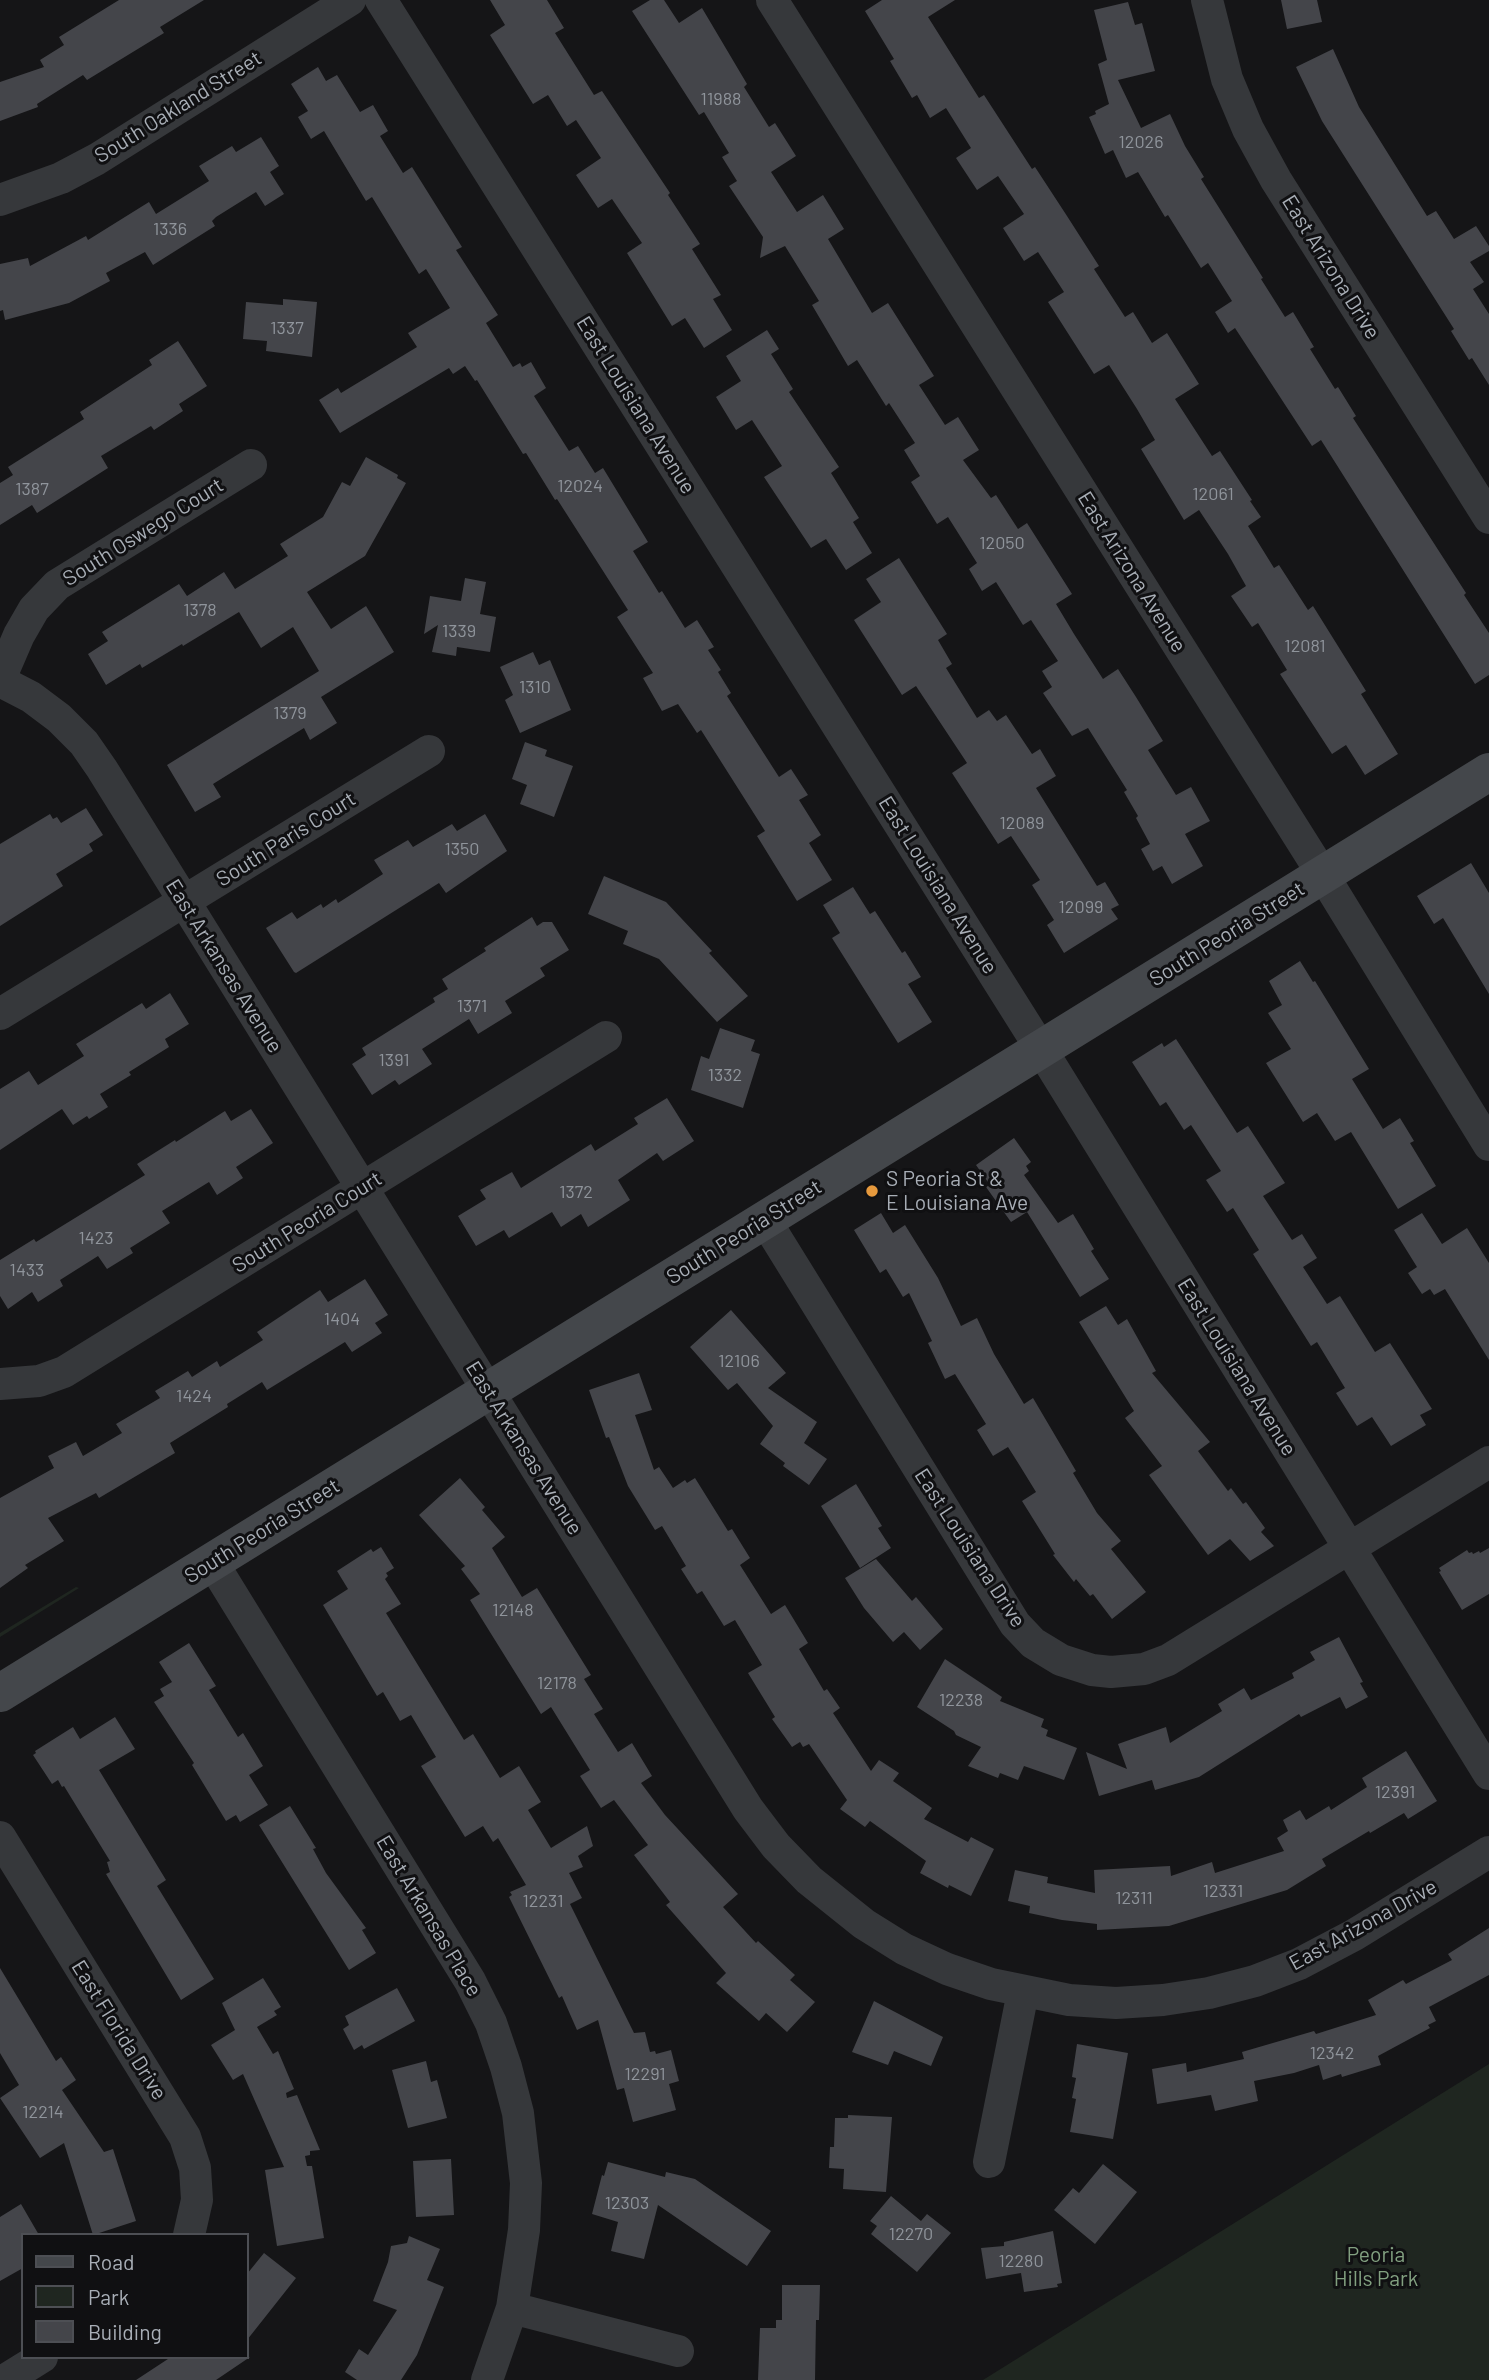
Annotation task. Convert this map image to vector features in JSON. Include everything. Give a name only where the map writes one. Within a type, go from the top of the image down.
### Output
[{"type":"main road","name":"South Peoria Street","points":[[0,1693],[1489,772]]},
{"type":"street","name":"South Oakland Street","points":[[0,200],[61,178],[97,159],[350,0]]},
{"type":"street","name":"East Louisiana Avenue","points":[[381,0],[1041,1049],[1489,1774]]},
{"type":"street","name":"East Arizona Avenue","points":[[772,0],[1323,875],[1489,1145]]},
{"type":"street","name":"East Arizona Drive","points":[[1207,0],[1227,79],[1276,180],[1489,518]]},
{"type":"street","name":"South Oswego Court","points":[[0,680],[19,635],[34,609],[57,585],[251,465]]},
{"type":"street","name":"East Arkansas Avenue","points":[[0,680],[59,718],[84,743],[748,1809],[776,1846],[809,1880],[864,1924],[904,1949],[947,1969],[1023,1992]]},
{"type":"street","name":"South Paris Court","points":[[0,1014],[429,751]]},
{"type":"street","name":"South Peoria Court","points":[[0,1384],[39,1381],[64,1372],[606,1037]]},
{"type":"street","name":"East Louisiana Drive","points":[[765,1220],[1015,1624],[1033,1643],[1061,1660],[1091,1670],[1111,1672],[1144,1669],[1168,1660],[1350,1549]]},
{"type":"street","points":[[1350,1549],[1489,1462]]},
{"type":"street","name":"East Arkansas Place","points":[[212,1562],[470,1981],[491,2023],[506,2067],[518,2113],[526,2183],[524,2230],[512,2308],[486,2380]]},
{"type":"street","name":"East Florida Drive","points":[[0,1837],[185,2137],[195,2168],[197,2200],[189,2233]]},
{"type":"street","name":"East Arizona Drive","points":[[1023,1992],[1069,2000],[1116,2003],[1209,1993],[1255,1981],[1299,1964],[1354,1935],[1489,1852]]},
{"type":"street","points":[[989,2162],[1023,1992]]},
{"type":"street","points":[[512,2308],[678,2351]]},
{"type":"street","points":[[5,2380],[39,2359]]},
{"type":"green space","points":[[76,1587],[79,1588],[0,1637],[0,1633]]},
{"type":"green space","name":"Peoria Hills Park","points":[[1489,2064],[1489,2380],[983,2380]]},
{"type":"building","points":[[119,0],[204,0],[160,27],[164,33],[87,80],[83,75],[37,104],[38,107],[0,121],[0,82],[44,67],[40,60],[64,45],[59,37]]},
{"type":"building","points":[[490,0],[547,0],[564,28],[555,33],[594,95],[602,91],[670,193],[668,195],[700,244],[692,249],[721,295],[713,299],[732,330],[704,348],[685,318],[672,326],[627,253],[642,243],[612,199],[598,208],[576,175],[601,158],[576,120],[567,126],[548,95],[533,104],[490,35],[505,25]]},
{"type":"building","points":[[650,0],[664,0],[679,23],[702,8],[747,84],[744,87],[769,127],[775,123],[796,156],[771,172],[797,212],[823,195],[844,229],[828,239],[872,313],[888,303],[934,376],[919,385],[945,425],[958,417],[979,450],[963,460],[991,498],[996,495],[1018,529],[1027,523],[1072,594],[1056,604],[1074,634],[1103,679],[1118,669],[1163,741],[1148,750],[1176,795],[1191,787],[1210,821],[1185,834],[1203,866],[1172,884],[1162,866],[1153,871],[1141,849],[1150,844],[1124,792],[1127,790],[1088,728],[1072,736],[1043,693],[1052,687],[1042,671],[1058,661],[1031,620],[1023,625],[996,582],[982,591],[969,569],[977,563],[948,517],[937,524],[911,482],[920,476],[904,450],[915,443],[889,403],[886,406],[857,360],[848,366],[812,305],[819,301],[785,246],[760,258],[763,237],[729,186],[737,181],[722,157],[729,153],[704,112],[699,115],[632,11]]},
{"type":"building","points":[[882,0],[955,0],[928,17],[979,98],[984,95],[1032,169],[1035,167],[1099,266],[1094,269],[1125,317],[1133,312],[1152,343],[1167,333],[1199,384],[1175,399],[1212,456],[1220,451],[1252,500],[1250,501],[1261,517],[1248,526],[1274,568],[1279,565],[1308,610],[1313,606],[1366,691],[1361,694],[1398,754],[1365,775],[1346,745],[1332,754],[1280,674],[1287,670],[1258,623],[1252,627],[1231,596],[1246,586],[1228,554],[1199,510],[1184,520],[1141,449],[1155,440],[1137,409],[1109,365],[1094,374],[1048,302],[1064,292],[1038,252],[1024,261],[1003,228],[1024,214],[998,176],[977,190],[956,158],[971,148],[946,108],[930,118],[917,95],[912,98],[890,61],[894,59],[865,11]]},
{"type":"building","points":[[1281,0],[1317,0],[1322,22],[1287,29]]},
{"type":"building","points":[[1128,2],[1135,25],[1142,23],[1155,71],[1118,80],[1141,128],[1170,114],[1204,177],[1201,179],[1263,278],[1261,279],[1285,317],[1293,312],[1314,347],[1310,349],[1335,389],[1338,387],[1356,416],[1353,418],[1466,593],[1464,595],[1489,633],[1489,675],[1475,684],[1321,440],[1312,446],[1235,328],[1228,333],[1215,312],[1232,301],[1208,263],[1201,268],[1168,215],[1165,217],[1138,172],[1126,178],[1113,150],[1105,154],[1089,117],[1109,104],[1098,64],[1107,60],[1094,10]]},
{"type":"building","points":[[1333,49],[1359,107],[1427,216],[1436,211],[1454,239],[1476,226],[1489,246],[1489,251],[1470,262],[1484,282],[1473,289],[1489,314],[1489,385],[1472,358],[1469,360],[1451,331],[1454,329],[1322,121],[1296,67]]},
{"type":"building","points":[[318,67],[326,81],[337,75],[360,112],[373,105],[388,131],[380,136],[403,173],[412,167],[462,247],[456,250],[498,315],[486,323],[513,367],[520,363],[522,367],[531,362],[546,388],[534,396],[569,451],[578,446],[595,473],[603,468],[648,542],[633,551],[659,593],[662,591],[685,628],[697,620],[714,647],[708,650],[731,693],[727,696],[779,777],[791,769],[808,795],[799,800],[821,835],[809,843],[832,880],[797,901],[757,836],[765,831],[701,730],[697,733],[678,704],[662,711],[643,678],[653,673],[617,617],[628,610],[557,499],[555,500],[526,453],[523,454],[477,380],[475,381],[465,366],[453,374],[449,368],[340,433],[319,400],[338,388],[341,393],[417,347],[408,333],[450,308],[426,269],[419,274],[372,197],[366,201],[324,131],[311,139],[298,117],[308,111],[291,84]]},
{"type":"building","points":[[261,137],[279,166],[270,172],[284,194],[265,206],[256,192],[216,217],[212,221],[215,226],[153,265],[145,252],[106,273],[110,281],[69,303],[5,320],[3,310],[0,311],[0,264],[28,258],[30,266],[86,236],[88,240],[149,202],[156,214],[209,181],[199,166],[232,146],[236,152]]},
{"type":"building","points":[[283,299],[317,302],[312,357],[266,351],[267,341],[243,339],[246,302],[283,305]]},
{"type":"building","points":[[767,330],[779,349],[771,354],[793,389],[789,392],[839,467],[831,473],[859,518],[853,522],[872,553],[846,570],[826,539],[811,548],[764,477],[782,466],[752,420],[736,430],[716,397],[741,381],[726,356]]},
{"type":"building","points":[[178,341],[207,386],[179,404],[183,411],[154,430],[151,426],[101,456],[108,468],[37,513],[32,505],[0,525],[0,483],[13,475],[8,467],[84,419],[80,412],[152,365],[149,360]]},
{"type":"building","points":[[366,457],[398,475],[397,478],[406,483],[365,556],[307,592],[331,629],[366,606],[394,652],[321,697],[337,723],[310,740],[304,728],[213,784],[221,797],[195,812],[167,765],[319,671],[293,627],[261,648],[239,612],[183,646],[182,644],[142,668],[140,664],[106,685],[88,654],[108,641],[102,632],[179,584],[187,596],[224,572],[235,589],[288,556],[280,544],[323,517],[342,482],[350,486]]},
{"type":"building","points":[[899,558],[947,634],[938,640],[952,664],[946,668],[977,718],[989,710],[997,721],[1006,715],[1032,754],[1040,749],[1056,776],[1036,788],[1097,886],[1105,882],[1119,905],[1111,909],[1118,919],[1064,953],[1047,925],[1054,920],[1032,885],[1040,880],[1011,836],[998,844],[952,773],[967,763],[916,686],[902,695],[854,620],[881,602],[866,579]]},
{"type":"building","points":[[465,578],[486,582],[480,614],[496,617],[490,652],[457,647],[456,656],[432,652],[438,625],[424,634],[430,596],[461,601]]},
{"type":"building","points":[[533,652],[539,665],[550,660],[571,710],[520,733],[505,700],[513,695],[500,667]]},
{"type":"building","points":[[525,742],[547,750],[545,756],[573,766],[554,817],[520,804],[527,785],[512,779]]},
{"type":"building","points":[[86,808],[103,835],[89,844],[93,851],[56,874],[63,886],[0,926],[0,844],[50,814],[53,819],[57,817],[61,823]]},
{"type":"building","points":[[485,814],[507,851],[446,893],[439,883],[294,972],[266,928],[292,912],[297,919],[321,904],[323,908],[336,899],[338,903],[383,874],[374,860],[408,840],[413,847],[452,824],[457,831]]},
{"type":"building","points":[[1471,863],[1489,893],[1489,994],[1443,918],[1434,924],[1417,896]]},
{"type":"building","points":[[604,876],[666,902],[712,951],[709,953],[748,996],[717,1022],[659,959],[623,944],[628,931],[588,914]]},
{"type":"building","points":[[853,887],[870,914],[875,911],[921,977],[908,984],[932,1022],[898,1043],[832,938],[840,933],[823,905]]},
{"type":"building","points":[[532,917],[537,926],[543,922],[552,922],[569,950],[540,968],[545,976],[505,1001],[512,1013],[478,1034],[469,1019],[422,1049],[432,1064],[399,1085],[395,1080],[372,1095],[352,1064],[366,1055],[362,1048],[435,1002],[433,998],[448,989],[442,979]]},
{"type":"building","points":[[1300,961],[1369,1069],[1352,1079],[1383,1129],[1400,1118],[1414,1141],[1410,1143],[1436,1186],[1398,1209],[1351,1132],[1335,1141],[1317,1113],[1303,1122],[1266,1063],[1291,1049],[1268,1013],[1282,1005],[1269,981]]},
{"type":"building","points":[[170,993],[189,1024],[165,1039],[169,1047],[100,1094],[108,1107],[73,1125],[62,1109],[0,1150],[0,1089],[29,1071],[38,1085],[84,1056],[76,1044],[142,1003],[146,1009]]},
{"type":"building","points":[[720,1028],[755,1040],[751,1051],[760,1054],[743,1108],[691,1090],[701,1056],[709,1059]]},
{"type":"building","points":[[1176,1039],[1237,1133],[1248,1126],[1285,1183],[1263,1196],[1292,1240],[1302,1234],[1317,1258],[1303,1267],[1327,1304],[1340,1296],[1375,1352],[1390,1343],[1432,1409],[1420,1415],[1426,1425],[1391,1446],[1372,1417],[1357,1426],[1336,1393],[1345,1388],[1317,1342],[1311,1346],[1253,1254],[1259,1250],[1233,1208],[1227,1212],[1206,1180],[1221,1171],[1191,1125],[1184,1130],[1166,1102],[1160,1106],[1132,1062],[1162,1043],[1164,1047]]},
{"type":"building","points":[[667,1098],[694,1141],[663,1161],[657,1153],[618,1180],[630,1200],[588,1227],[581,1214],[561,1227],[552,1212],[509,1238],[504,1230],[476,1246],[458,1216],[486,1199],[480,1190],[512,1172],[521,1188],[591,1144],[595,1151],[638,1124],[634,1118]]},
{"type":"building","points":[[251,1109],[273,1143],[236,1167],[243,1178],[217,1195],[209,1182],[162,1211],[170,1223],[130,1248],[133,1253],[107,1269],[98,1256],[60,1280],[63,1286],[38,1302],[32,1292],[8,1309],[0,1296],[0,1260],[34,1239],[36,1242],[145,1175],[137,1164],[175,1140],[176,1142],[225,1111],[231,1121]]},
{"type":"building","points":[[1014,1138],[1031,1162],[1026,1166],[1029,1171],[1024,1175],[1058,1223],[1073,1214],[1094,1249],[1091,1251],[1109,1279],[1080,1297],[1027,1212],[1011,1222],[986,1187],[990,1185],[976,1165]]},
{"type":"building","points":[[881,1213],[893,1233],[905,1225],[938,1278],[961,1326],[977,1318],[994,1354],[1024,1404],[1033,1398],[1097,1513],[1121,1541],[1111,1549],[1146,1592],[1112,1619],[1093,1594],[1090,1596],[1076,1579],[1074,1582],[1053,1555],[1055,1554],[1022,1501],[1036,1492],[1008,1447],[993,1456],[977,1430],[986,1424],[955,1374],[945,1379],[928,1343],[932,1341],[909,1293],[903,1297],[886,1269],[880,1273],[854,1230]]},
{"type":"building","points":[[1422,1213],[1442,1244],[1467,1228],[1489,1263],[1489,1360],[1445,1289],[1434,1295],[1430,1289],[1422,1294],[1408,1273],[1417,1267],[1394,1230]]},
{"type":"building","points":[[365,1279],[388,1315],[375,1323],[382,1333],[352,1352],[345,1342],[267,1390],[262,1382],[170,1443],[175,1453],[99,1498],[96,1493],[48,1518],[64,1541],[25,1565],[28,1568],[0,1588],[0,1498],[54,1468],[48,1456],[76,1442],[83,1456],[122,1433],[116,1424],[160,1398],[155,1391],[188,1371],[192,1377],[217,1361],[220,1367],[263,1340],[257,1332],[320,1290],[328,1302]]},
{"type":"building","points":[[1106,1306],[1118,1325],[1127,1319],[1156,1371],[1152,1373],[1210,1442],[1198,1451],[1228,1491],[1231,1488],[1243,1504],[1246,1502],[1265,1528],[1261,1532],[1274,1546],[1250,1561],[1230,1539],[1208,1555],[1149,1475],[1162,1466],[1125,1418],[1134,1411],[1079,1322]]},
{"type":"building","points":[[731,1310],[786,1373],[768,1388],[817,1422],[804,1443],[827,1459],[809,1485],[783,1466],[785,1463],[760,1444],[773,1426],[737,1383],[728,1390],[690,1347]]},
{"type":"building","points":[[639,1373],[652,1410],[635,1415],[654,1470],[659,1467],[673,1488],[685,1480],[687,1483],[695,1478],[728,1531],[732,1529],[750,1558],[740,1565],[771,1614],[785,1605],[808,1643],[799,1649],[824,1691],[827,1689],[840,1708],[833,1713],[871,1771],[879,1760],[899,1773],[893,1781],[932,1808],[924,1819],[968,1842],[971,1837],[994,1849],[971,1896],[949,1885],[948,1888],[920,1873],[926,1861],[870,1821],[865,1827],[840,1809],[847,1800],[809,1744],[803,1747],[800,1742],[792,1747],[772,1719],[775,1717],[748,1673],[762,1665],[735,1620],[724,1626],[702,1591],[697,1594],[681,1569],[686,1566],[662,1526],[655,1530],[628,1486],[609,1437],[606,1438],[589,1390]]},
{"type":"building","points":[[460,1478],[485,1507],[482,1510],[505,1537],[492,1548],[522,1597],[537,1588],[591,1675],[584,1679],[603,1709],[594,1714],[618,1752],[632,1743],[652,1776],[641,1783],[665,1815],[738,1894],[723,1907],[756,1943],[758,1941],[795,1975],[790,1980],[815,2002],[787,2032],[766,2013],[759,2021],[716,1983],[726,1973],[666,1905],[670,1902],[634,1855],[648,1845],[614,1800],[601,1808],[580,1776],[590,1770],[551,1707],[541,1714],[470,1600],[480,1594],[461,1569],[465,1566],[419,1515]]},
{"type":"building","points":[[856,1484],[882,1526],[878,1528],[891,1548],[860,1568],[821,1506]]},
{"type":"building","points":[[381,1547],[394,1568],[386,1573],[388,1576],[385,1579],[401,1604],[386,1613],[464,1740],[473,1734],[500,1778],[519,1766],[541,1802],[528,1810],[551,1848],[587,1826],[593,1846],[578,1856],[583,1867],[569,1873],[582,1898],[570,1904],[634,2033],[645,2032],[650,2052],[655,2051],[656,2054],[671,2050],[679,2081],[669,2084],[676,2110],[633,2122],[624,2088],[617,2090],[598,2020],[577,2030],[562,1996],[559,1998],[509,1897],[512,1895],[510,1892],[526,1885],[498,1838],[493,1842],[483,1826],[465,1837],[421,1766],[436,1757],[411,1715],[400,1721],[383,1692],[377,1696],[323,1605],[348,1589],[337,1571],[371,1549],[373,1552]]},
{"type":"building","points":[[1489,1548],[1489,1594],[1462,1610],[1439,1568],[1467,1550],[1473,1554]]},
{"type":"building","points":[[876,1559],[912,1601],[916,1597],[943,1629],[920,1650],[904,1632],[893,1642],[864,1608],[845,1578]]},
{"type":"building","points":[[1339,1637],[1368,1697],[1346,1709],[1340,1697],[1301,1717],[1299,1714],[1199,1777],[1155,1790],[1152,1780],[1099,1796],[1086,1752],[1127,1769],[1118,1744],[1166,1727],[1170,1743],[1222,1711],[1218,1704],[1244,1688],[1251,1700],[1294,1678],[1292,1673],[1315,1660],[1310,1652]]},
{"type":"building","points":[[189,1643],[216,1686],[209,1690],[238,1737],[243,1733],[263,1766],[249,1775],[268,1805],[240,1822],[236,1815],[226,1821],[192,1765],[194,1763],[154,1702],[164,1696],[160,1689],[172,1682],[159,1662]]},
{"type":"building","points":[[945,1659],[1002,1697],[1000,1701],[1044,1719],[1041,1727],[1048,1730],[1046,1736],[1077,1748],[1064,1780],[1024,1766],[1018,1780],[1000,1773],[998,1778],[968,1766],[981,1747],[956,1735],[917,1707]]},
{"type":"building","points":[[115,1717],[135,1749],[99,1770],[166,1880],[157,1886],[214,1979],[181,2000],[106,1874],[110,1872],[107,1862],[110,1861],[64,1786],[62,1787],[58,1780],[52,1784],[33,1755],[35,1751],[73,1727],[80,1739]]},
{"type":"building","points":[[1406,1751],[1437,1801],[1408,1819],[1404,1813],[1370,1833],[1369,1831],[1322,1859],[1326,1866],[1287,1890],[1169,1926],[1097,1930],[1097,1924],[1029,1913],[1030,1906],[1008,1901],[1015,1870],[1048,1877],[1047,1883],[1095,1893],[1094,1870],[1170,1866],[1171,1876],[1212,1862],[1215,1873],[1284,1851],[1277,1838],[1288,1831],[1283,1820],[1300,1810],[1306,1820],[1329,1806],[1331,1810],[1367,1787],[1362,1778]]},
{"type":"building","points":[[290,1806],[316,1848],[313,1849],[326,1873],[366,1928],[362,1930],[376,1953],[349,1970],[259,1825]]},
{"type":"building","points":[[1489,1928],[1489,1975],[1429,2007],[1436,2021],[1428,2025],[1430,2028],[1378,2056],[1381,2065],[1323,2080],[1319,2065],[1254,2081],[1258,2101],[1215,2111],[1211,2095],[1157,2104],[1152,2069],[1186,2063],[1187,2072],[1244,2059],[1242,2052],[1314,2031],[1316,2034],[1376,2015],[1368,2000],[1403,1980],[1406,1984],[1452,1960],[1448,1954]]},
{"type":"building","points":[[0,1968],[56,2061],[61,2057],[76,2080],[62,2090],[104,2152],[113,2149],[136,2221],[92,2233],[64,2143],[40,2158],[0,2098],[19,2085],[0,2053]]},
{"type":"building","points":[[263,1978],[281,2007],[274,2011],[277,2015],[257,2027],[273,2054],[278,2051],[294,2089],[286,2093],[287,2098],[297,2095],[320,2150],[310,2151],[310,2155],[305,2156],[307,2166],[312,2166],[324,2238],[277,2246],[265,2170],[284,2167],[243,2074],[233,2080],[211,2045],[235,2030],[222,2003]]},
{"type":"building","points":[[397,1988],[415,2021],[364,2049],[362,2045],[354,2050],[343,2029],[349,2025],[345,2016]]},
{"type":"building","points":[[874,2001],[943,2037],[931,2066],[894,2051],[888,2065],[852,2052]]},
{"type":"building","points":[[1077,2044],[1128,2053],[1113,2139],[1070,2132],[1076,2099],[1072,2098],[1076,2078],[1072,2077]]},
{"type":"building","points":[[426,2061],[431,2082],[437,2080],[447,2118],[408,2128],[392,2070]]},
{"type":"building","points":[[848,2115],[892,2117],[886,2192],[843,2189],[844,2169],[829,2168],[830,2147],[834,2147],[835,2118],[848,2118]]},
{"type":"building","points":[[451,2159],[454,2215],[416,2217],[413,2161]]},
{"type":"building","points":[[608,2162],[665,2177],[666,2172],[695,2179],[771,2231],[747,2266],[658,2205],[644,2259],[611,2251],[618,2222],[592,2214]]},
{"type":"building","points":[[1103,2164],[1137,2192],[1095,2244],[1054,2210],[1073,2188],[1079,2193]]},
{"type":"building","points":[[891,2196],[921,2221],[927,2214],[951,2233],[917,2272],[871,2234],[877,2226],[870,2221]]},
{"type":"building","points":[[21,2204],[38,2233],[21,2233],[21,2269],[0,2281],[0,2217]]},
{"type":"building","points":[[1053,2231],[1062,2283],[1057,2284],[1058,2287],[1024,2292],[1021,2273],[986,2279],[981,2248],[1004,2246],[1004,2242]]},
{"type":"building","points":[[409,2236],[440,2249],[427,2280],[444,2287],[417,2355],[401,2380],[357,2380],[345,2372],[359,2349],[368,2355],[397,2310],[373,2301],[388,2262],[391,2246],[407,2243]]},
{"type":"building","points":[[264,2253],[296,2278],[248,2339],[248,2273]]},
{"type":"building","points":[[782,2285],[820,2285],[819,2320],[816,2320],[815,2380],[758,2380],[760,2328],[776,2328],[776,2320],[782,2320]]},
{"type":"building","points":[[168,2359],[247,2359],[216,2380],[136,2380]]},
{"type":"place","name":"S Peoria St & E Louisiana Ave","points":[[872,1191]]}]
